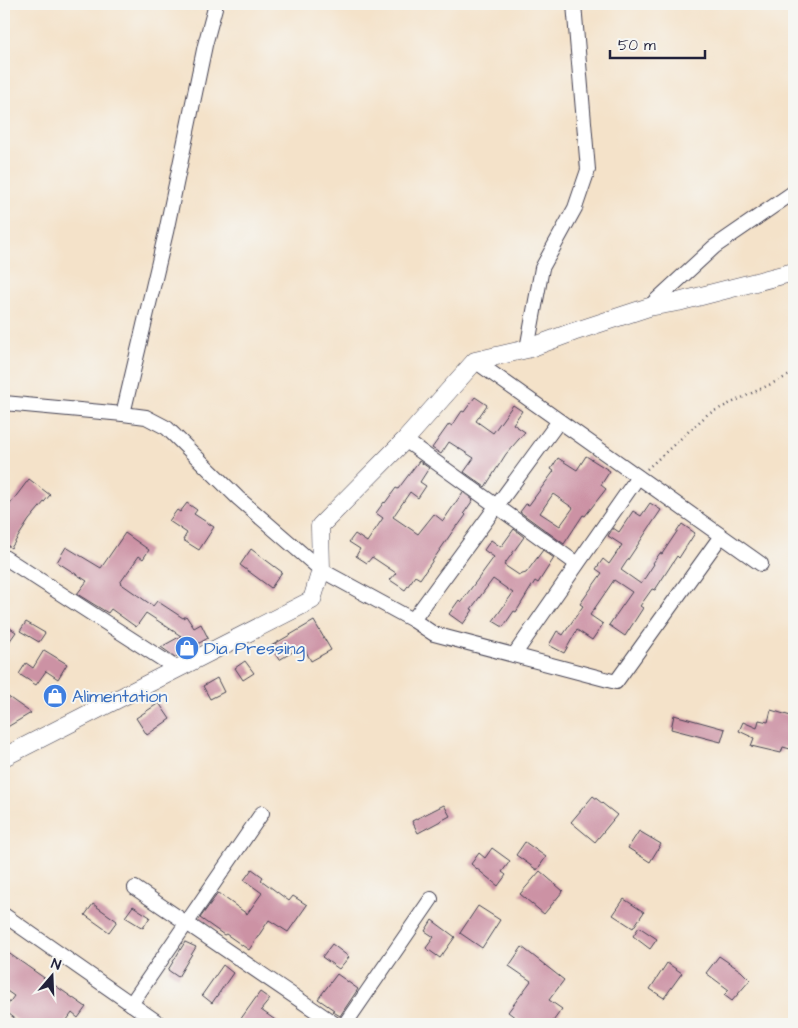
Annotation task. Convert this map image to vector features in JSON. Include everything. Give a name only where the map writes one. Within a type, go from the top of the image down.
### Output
[{"type":"street","points":[[124,414],[166,232],[205,45],[216,4]]},
{"type":"street","points":[[527,350],[542,268],[574,208],[588,170],[574,4]]},
{"type":"street","points":[[649,307],[714,247],[794,192]]},
{"type":"street","points":[[4,757],[312,600],[321,570],[320,526],[406,440],[476,361],[527,350],[573,332],[649,307],[678,302],[794,272]]},
{"type":"street","points":[[476,361],[761,564]]},
{"type":"street","points":[[4,403],[124,414],[146,418],[167,428],[238,498],[321,570],[413,620],[434,634],[616,682],[721,536]]},
{"type":"street","points":[[413,620],[559,421]]},
{"type":"street","points":[[406,440],[577,564]]},
{"type":"street","points":[[514,655],[638,477]]},
{"type":"street","points":[[4,557],[176,668]]},
{"type":"street","points":[[131,1004],[262,813]]},
{"type":"street","points":[[135,888],[335,1024]]},
{"type":"street","points":[[346,1024],[431,899]]},
{"type":"street","points":[[4,915],[160,1024]]},
{"type":"path","points":[[638,477],[708,414],[794,373]]},
{"type":"building","points":[[475,397],[487,405],[476,421],[493,433],[513,405],[522,411],[513,424],[525,432],[506,454],[485,487],[464,472],[474,458],[449,442],[441,454],[432,448],[449,424],[452,426]]},
{"type":"building","points":[[586,456],[610,471],[601,485],[606,489],[585,516],[583,515],[564,544],[520,512],[526,504],[529,505],[554,471],[551,469],[558,458],[577,470]],"holes":[[[553,494],[573,508],[560,526],[540,513]]]},
{"type":"building","points":[[419,461],[429,468],[420,482],[426,486],[418,498],[410,492],[393,517],[418,534],[434,514],[443,521],[463,492],[473,500],[464,513],[466,515],[420,579],[415,576],[405,590],[390,580],[396,573],[372,557],[367,563],[356,556],[360,549],[349,542],[355,534],[367,542],[383,518],[376,513],[396,488],[398,489]]},
{"type":"building","points":[[29,479],[50,495],[29,520],[11,548],[4,543],[4,512]]},
{"type":"building","points":[[187,503],[197,510],[194,514],[214,527],[199,550],[183,540],[187,533],[169,521],[177,510],[180,512]]},
{"type":"building","points":[[650,503],[661,510],[621,570],[641,584],[653,563],[660,553],[662,554],[682,524],[695,533],[679,558],[677,556],[655,590],[652,589],[640,606],[643,608],[625,636],[609,625],[632,592],[614,580],[590,615],[603,624],[592,640],[577,630],[564,653],[549,645],[557,631],[563,635],[583,606],[580,604],[602,573],[596,569],[603,559],[609,564],[622,545],[608,536],[613,528],[619,532],[633,511],[641,516]]},
{"type":"building","points":[[514,529],[524,537],[504,565],[519,575],[526,573],[543,550],[554,558],[538,583],[535,581],[516,612],[514,611],[503,627],[493,621],[513,593],[493,579],[471,609],[473,610],[463,624],[449,614],[459,600],[461,602],[494,557],[484,550],[491,540],[501,547]]},
{"type":"building","points":[[125,533],[149,550],[143,559],[139,556],[120,583],[153,606],[157,601],[183,618],[186,616],[194,628],[201,624],[208,638],[175,657],[161,647],[181,636],[146,613],[136,627],[111,609],[108,613],[77,594],[87,581],[57,562],[66,547],[101,568]]},
{"type":"building","points":[[251,549],[282,572],[271,588],[240,565]]},
{"type":"building","points":[[314,621],[331,650],[311,661],[303,646],[279,660],[271,646]]},
{"type":"building","points":[[26,622],[45,633],[39,642],[20,631]]},
{"type":"building","points":[[4,624],[16,632],[4,649]]},
{"type":"building","points":[[44,650],[67,664],[58,679],[46,671],[36,685],[19,674],[26,663],[33,668]]},
{"type":"building","points":[[245,661],[254,673],[243,680],[235,668]]},
{"type":"building","points":[[217,678],[224,692],[210,699],[203,686]]},
{"type":"building","points":[[4,694],[31,713],[4,729]]},
{"type":"building","points":[[159,703],[170,719],[147,735],[136,718]]},
{"type":"building","points":[[771,710],[794,717],[794,750],[783,747],[781,753],[751,746],[754,738],[739,731],[743,722],[757,728],[759,720],[768,722]]},
{"type":"building","points":[[674,715],[725,729],[721,742],[671,729]]},
{"type":"building","points":[[593,796],[617,815],[595,842],[571,822]]},
{"type":"building","points":[[444,805],[450,816],[418,833],[412,821]]},
{"type":"building","points":[[639,831],[661,844],[650,862],[628,848]]},
{"type":"building","points":[[525,842],[546,857],[537,870],[516,855]]},
{"type":"building","points":[[492,848],[510,861],[502,872],[506,875],[498,886],[471,864],[479,853],[485,858]]},
{"type":"building","points":[[252,869],[263,877],[261,880],[289,901],[293,896],[307,905],[288,932],[269,920],[249,950],[200,918],[218,893],[247,914],[262,893],[244,880]]},
{"type":"building","points":[[540,871],[563,891],[544,914],[520,894]]},
{"type":"building","points":[[624,899],[644,912],[633,928],[613,915]]},
{"type":"building","points":[[93,904],[117,921],[109,932],[85,915]]},
{"type":"building","points":[[133,906],[150,917],[143,928],[125,917]]},
{"type":"building","points":[[478,906],[500,920],[482,948],[460,933]]},
{"type":"building","points":[[432,920],[455,937],[440,958],[426,948],[434,937],[425,931]]},
{"type":"building","points":[[639,927],[657,939],[650,949],[633,936]]},
{"type":"building","points":[[185,942],[196,947],[178,977],[168,970]]},
{"type":"building","points":[[332,944],[349,957],[339,969],[322,957]]},
{"type":"building","points":[[522,947],[564,980],[549,1000],[562,1009],[551,1024],[524,1024],[508,1012],[531,981],[509,966]]},
{"type":"building","points":[[4,950],[86,1007],[78,1018],[72,1013],[64,1024],[22,1024],[4,1010],[14,996],[4,989]]},
{"type":"building","points":[[719,956],[741,971],[750,980],[732,1001],[724,995],[729,990],[706,973]]},
{"type":"building","points":[[667,963],[682,973],[664,998],[650,989]]},
{"type":"building","points":[[223,965],[233,973],[212,1003],[202,995]]},
{"type":"building","points":[[337,974],[358,989],[340,1016],[318,999]]},
{"type":"building","points":[[260,992],[270,999],[261,1010],[281,1024],[247,1024],[240,1020]]},
{"type":"place","name":"Dia Pressing","points":[[187,648]]},
{"type":"place","name":"Alimentation","points":[[55,696]]}]
